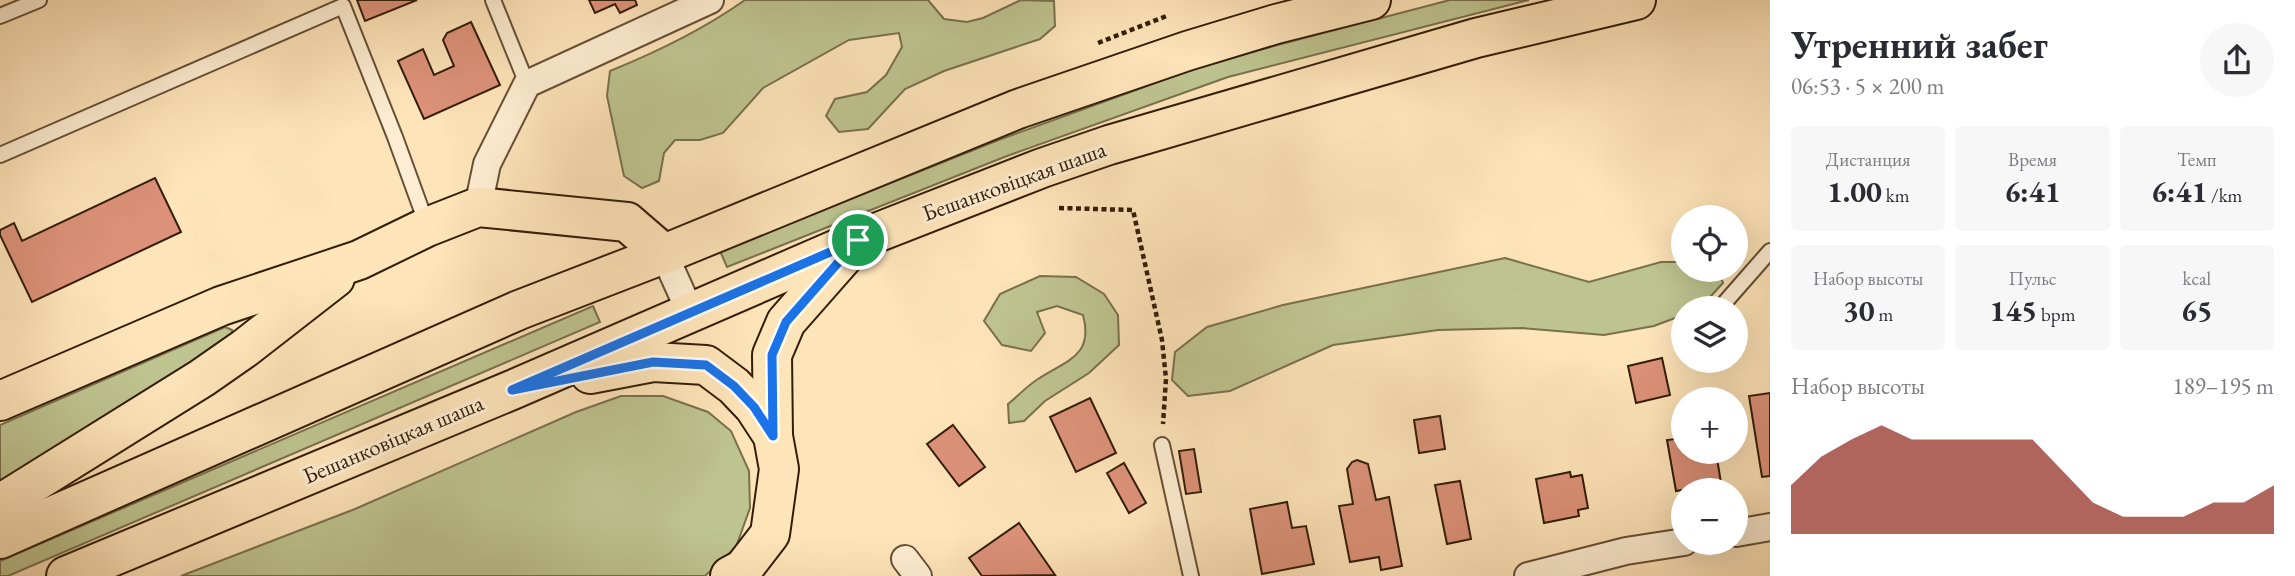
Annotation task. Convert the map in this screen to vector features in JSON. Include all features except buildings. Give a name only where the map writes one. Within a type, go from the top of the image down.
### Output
[{"type":"main road","points":[[0,539],[519,310],[1018,109],[1187,51],[1276,24],[1371,0]]},
{"type":"main road","name":"Бешанковіцкая шаша","points":[[66,576],[512,390],[858,240],[1042,168],[1109,145],[1476,38],[1636,0]]},
{"type":"main road","points":[[0,401],[221,306],[359,260],[427,227],[478,207],[628,222],[663,254]]},
{"type":"main road","points":[[730,576],[743,569],[770,534],[779,469],[773,436],[772,355],[786,322],[858,240]]},
{"type":"main road","points":[[0,504],[202,378],[359,260]]},
{"type":"main road","points":[[221,306],[241,313],[247,324],[245,348]]},
{"type":"main road","points":[[512,390],[653,362],[706,365],[741,393],[773,436]]},
{"type":"street","points":[[478,207],[487,164],[527,84],[710,0]]},
{"type":"street","points":[[663,254],[691,314]]},
{"type":"street","points":[[1748,531],[1770,527]]},
{"type":"street","points":[[1528,576],[1626,551],[1671,543]]},
{"type":"lane","points":[[0,16],[39,0]]},
{"type":"lane","points":[[493,0],[527,84]]},
{"type":"lane","points":[[0,155],[342,3],[427,227]]},
{"type":"lane","points":[[1731,296],[1770,251]]},
{"type":"lane","points":[[1162,445],[1191,576]]},
{"type":"path","points":[[1059,208],[1133,210],[1162,340],[1166,379],[1162,445]]},
{"type":"green space","points":[[745,0],[928,0],[944,19],[967,22],[983,18],[1021,0],[1054,1],[1055,26],[1040,39],[944,71],[905,89],[868,129],[839,132],[826,116],[835,99],[867,92],[886,75],[902,47],[899,33],[849,40],[763,88],[723,133],[700,140],[675,140],[664,153],[659,181],[642,188],[624,176],[607,96],[610,71],[680,39]]},
{"type":"green space","points":[[1450,0],[1529,0],[1228,77],[1007,156],[727,267],[720,251],[996,141],[1213,62]]},
{"type":"green space","points":[[1505,258],[1589,282],[1661,262],[1671,262],[1671,282],[1723,283],[1711,296],[1671,296],[1671,320],[1654,326],[1604,335],[1522,328],[1438,330],[1333,345],[1230,391],[1188,396],[1172,380],[1175,352],[1207,327],[1283,305]]},
{"type":"green space","points":[[1040,276],[1076,277],[1104,294],[1118,315],[1119,345],[1089,373],[1045,401],[1024,421],[1009,423],[1008,404],[1034,382],[1076,355],[1085,340],[1083,315],[1057,306],[1037,312],[1045,333],[1031,351],[1002,345],[984,321],[1000,294]]},
{"type":"green space","points":[[593,306],[600,322],[8,576],[0,576],[0,561]]},
{"type":"green space","points":[[225,327],[232,330],[232,340],[0,488],[0,425]]},
{"type":"green space","points":[[621,396],[663,396],[708,412],[731,431],[749,471],[750,508],[736,547],[705,576],[181,576],[355,509],[576,412]]},
{"type":"route","points":[[858,240],[786,322],[772,355],[773,436],[754,407],[734,386],[706,365],[653,362],[512,390],[691,314],[858,240]]}]
